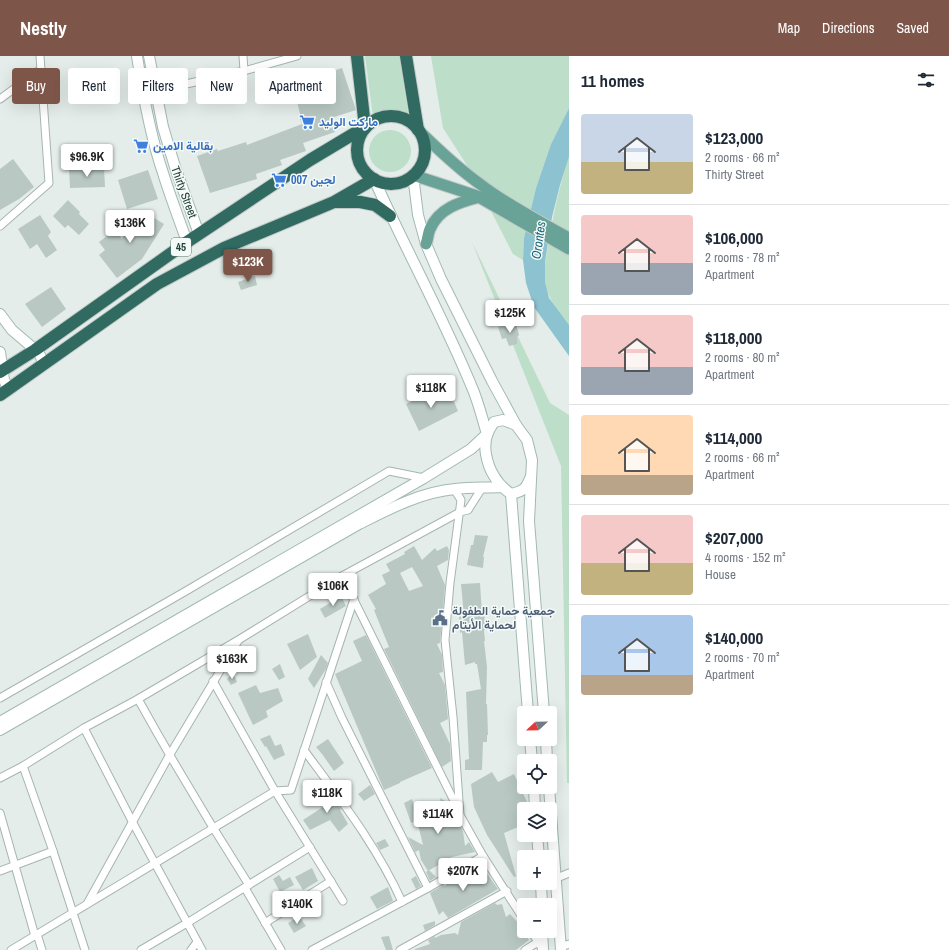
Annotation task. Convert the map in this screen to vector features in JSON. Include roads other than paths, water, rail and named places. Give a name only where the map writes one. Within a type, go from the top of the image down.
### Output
[{"type":"highway","points":[[357,56],[365,127]]},
{"type":"highway","points":[[406,56],[418,130],[424,144],[423,161],[413,175],[406,180],[394,183],[381,182],[367,174],[362,167],[358,155],[358,142],[365,127],[379,118],[392,116],[404,118],[418,130]]},
{"type":"highway","name":"45","points":[[2,371],[35,350],[199,234],[310,160],[365,127]]},
{"type":"highway","name":"45","points":[[0,395],[157,284],[224,248],[334,202],[374,179]]},
{"type":"highway","points":[[334,202],[360,202],[375,206],[390,216]]},
{"type":"main road","name":"Thirty Street","points":[[137,56],[143,96],[151,132],[162,172],[188,242]]},
{"type":"main road","name":"Thirty Street","points":[[149,56],[151,68]]},
{"type":"main road","name":"Thirty Street","points":[[158,104],[175,167],[199,234]]},
{"type":"main road","points":[[418,130],[456,166],[510,209],[569,249]]},
{"type":"main road","points":[[543,706],[529,521],[532,460],[527,440],[516,425],[492,381],[441,280],[426,244],[418,215],[413,175],[480,197],[510,209],[569,238]]},
{"type":"main road","points":[[374,179],[390,216],[472,386],[487,434],[485,444],[487,460],[493,475],[502,487],[511,494],[527,706]]},
{"type":"main road","points":[[426,244],[431,228],[438,216],[450,207],[480,197]]},
{"type":"main road","points":[[0,314],[12,330],[41,355],[44,364]]},
{"type":"main road","points":[[0,352],[4,380],[11,388]]},
{"type":"main road","points":[[0,722],[424,478],[471,449],[487,434],[494,422],[504,420],[516,425]]},
{"type":"main road","points":[[511,494],[521,491],[526,487],[531,476]]},
{"type":"main road","points":[[0,730],[359,524],[402,503],[423,496],[454,489],[502,487]]},
{"type":"main road","points":[[551,794],[555,850]]},
{"type":"main road","points":[[557,878],[564,947]]},
{"type":"street","points":[[40,56],[41,68]]},
{"type":"street","points":[[243,56],[244,68]]},
{"type":"street","points":[[247,70],[297,56]]},
{"type":"street","points":[[0,99],[12,90]]},
{"type":"street","points":[[0,226],[49,183],[43,104]]},
{"type":"street","points":[[0,698],[186,591],[389,471],[424,478]]},
{"type":"street","points":[[0,778],[240,639],[342,576],[460,512],[468,510],[482,488]]},
{"type":"street","points":[[454,489],[461,500],[444,640],[453,717],[460,815]]},
{"type":"street","points":[[342,576],[460,815],[483,856],[517,908]]},
{"type":"street","points":[[11,950],[275,791],[291,790],[354,599]]},
{"type":"street","points":[[87,905],[169,756],[213,681],[240,639]]},
{"type":"street","points":[[213,681],[275,791],[343,901]]},
{"type":"street","points":[[326,682],[342,718],[428,888]]},
{"type":"street","points":[[138,699],[169,756],[247,887],[265,923],[281,950]]},
{"type":"street","points":[[84,728],[133,823],[202,950]]},
{"type":"street","points":[[304,750],[368,838],[391,877],[402,902]]},
{"type":"street","points":[[22,766],[53,851],[85,950]]},
{"type":"street","points":[[0,813],[36,935],[42,950]]},
{"type":"street","points":[[141,950],[247,887],[310,847]]},
{"type":"street","points":[[0,871],[53,851]]},
{"type":"street","points":[[312,950],[428,888],[483,856]]},
{"type":"street","points":[[557,878],[569,873]]},
{"type":"street","points":[[265,923],[331,881]]},
{"type":"street","points":[[400,950],[507,891]]},
{"type":"street","points":[[525,950],[541,947],[535,938]]},
{"type":"street","points":[[191,950],[197,942]]},
{"type":"water","name":"Orontes","points":[[569,108],[569,157],[552,217],[545,262],[545,282],[549,298],[569,325],[569,356],[534,307],[526,283],[523,260],[524,238],[536,188],[551,144]]},
{"type":"place","name":"ماركت الوليد","points":[[307,122]]},
{"type":"place","name":"بقالية الامين","points":[[141,146]]},
{"type":"place","name":"لجين 007","points":[[279,180]]},
{"type":"place","name":"جمعية حماية الطفولة لحماية الأيتام","points":[[440,618]]}]
